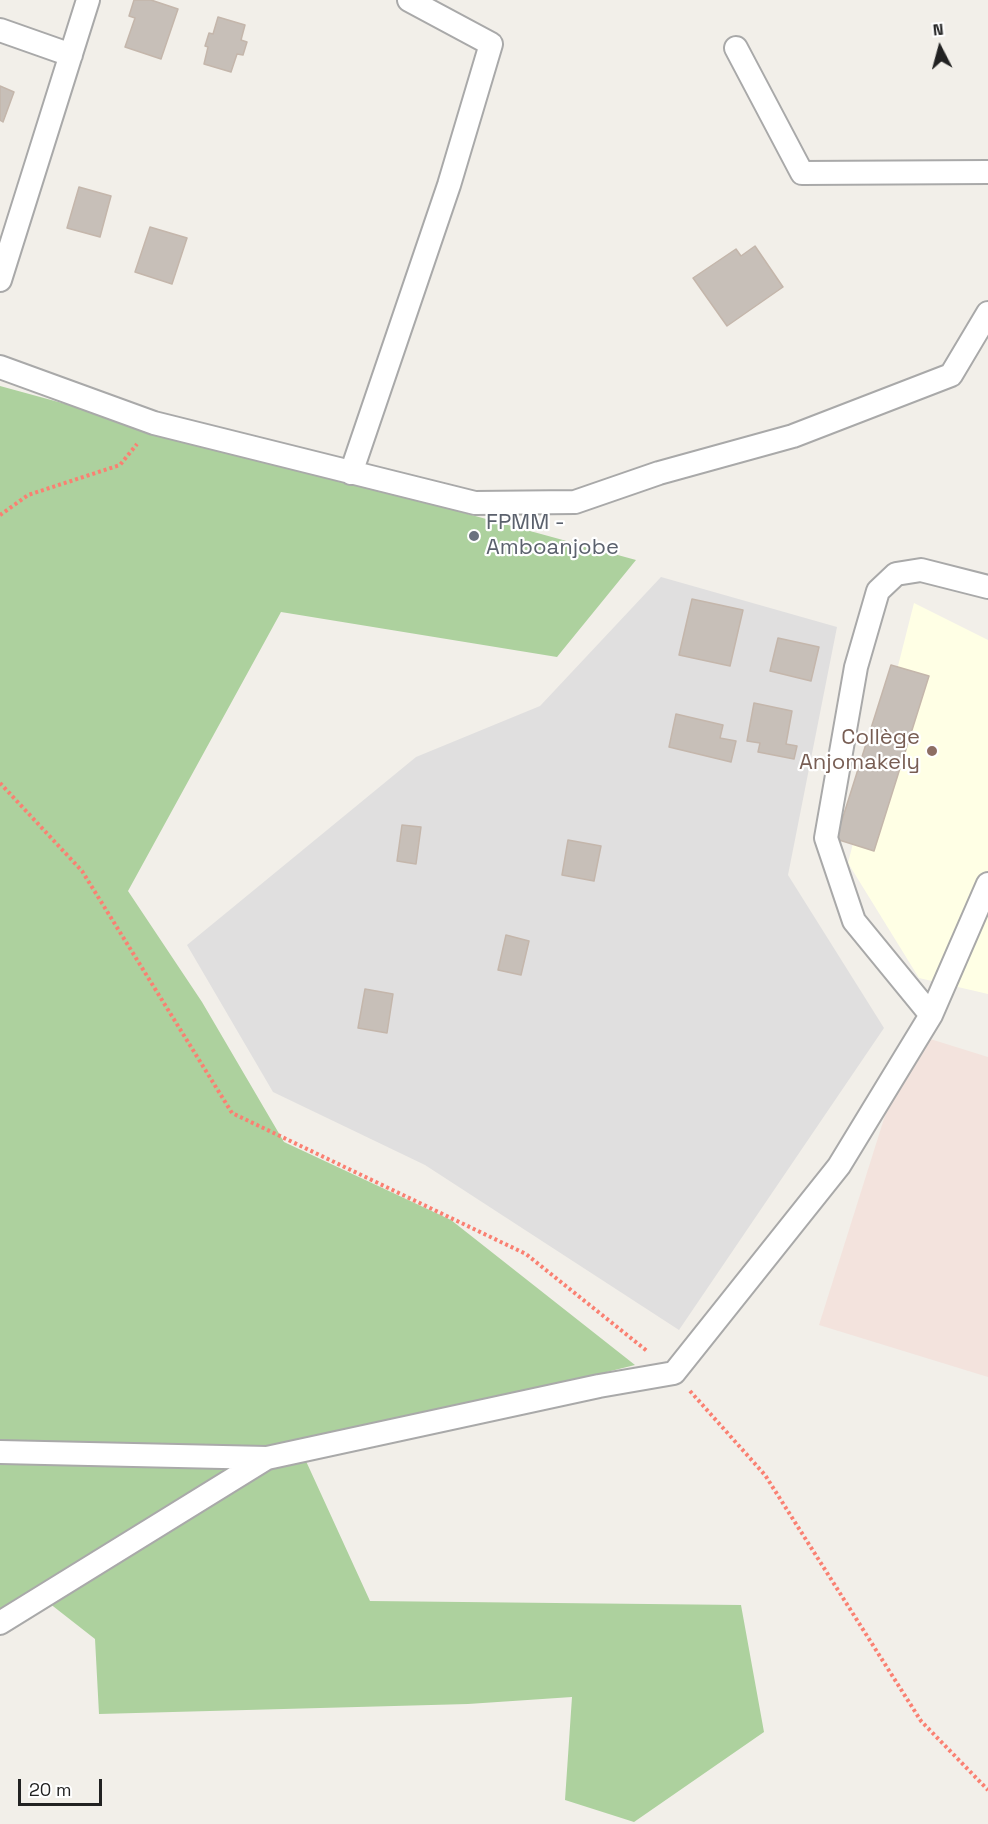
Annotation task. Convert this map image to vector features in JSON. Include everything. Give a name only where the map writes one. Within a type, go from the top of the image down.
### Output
[{"type":"street","points":[[0,280],[88,0]]},
{"type":"street","points":[[351,473],[449,185],[491,44],[409,0]]},
{"type":"street","points":[[0,30],[71,55]]},
{"type":"street","points":[[736,48],[802,173],[988,172]]},
{"type":"street","points":[[0,367],[154,423],[475,503],[575,502],[659,473],[793,436],[951,375],[988,313]]},
{"type":"street","points":[[931,1016],[855,921],[826,837],[856,667],[878,591],[896,574],[921,570],[988,587]]},
{"type":"street","points":[[0,1452],[267,1458],[599,1386],[674,1373],[839,1166],[931,1016],[988,884]]},
{"type":"street","points":[[0,1623],[267,1458]]},
{"type":"path","points":[[0,515],[28,495],[120,465],[154,423]]},
{"type":"path","points":[[0,783],[82,871],[232,1113],[526,1254],[674,1373],[765,1475],[921,1721],[988,1790]]},
{"type":"shaded area","points":[[661,577],[837,627],[788,875],[884,1028],[679,1330],[425,1165],[273,1092],[187,945],[416,757],[540,706]]},
{"type":"shaded area","name":"Collège Anjomakely","points":[[914,603],[988,640],[988,994],[919,978],[848,863]]},
{"type":"shaded area","points":[[911,1033],[988,1057],[988,1377],[819,1325]]},
{"type":"green space","points":[[0,386],[636,560],[557,657],[281,612],[128,891],[202,1002],[284,1142],[451,1220],[635,1365],[300,1448],[370,1601],[741,1605],[764,1732],[634,1822],[565,1800],[572,1697],[468,1704],[99,1714],[95,1639],[49,1603],[0,1623]]},
{"type":"building","points":[[134,0],[151,0],[178,9],[161,59],[125,47],[135,18],[129,16]]},
{"type":"building","points":[[218,17],[245,25],[241,40],[247,42],[243,55],[237,54],[231,72],[204,64],[208,47],[205,46],[209,33],[213,34]]},
{"type":"building","points":[[0,86],[14,92],[3,122],[0,120]]},
{"type":"building","points":[[79,187],[111,196],[100,237],[67,228]]},
{"type":"building","points":[[150,227],[187,238],[172,284],[135,272]]},
{"type":"building","points":[[755,246],[783,287],[727,326],[693,278],[736,249],[741,256]]},
{"type":"building","points":[[692,599],[743,610],[730,666],[679,655]]},
{"type":"building","points":[[778,638],[819,647],[811,681],[770,671]]},
{"type":"building","points":[[891,665],[929,676],[874,851],[836,839]]},
{"type":"building","points":[[754,703],[792,711],[786,744],[797,746],[794,759],[758,752],[760,743],[747,741]]},
{"type":"building","points":[[676,714],[723,725],[720,738],[736,741],[731,762],[669,747]]},
{"type":"building","points":[[402,825],[421,827],[416,864],[397,861]]},
{"type":"building","points":[[568,840],[601,846],[594,881],[562,875]]},
{"type":"building","points":[[506,935],[529,941],[521,975],[498,970]]},
{"type":"building","points":[[365,989],[393,994],[387,1033],[358,1028]]},
{"type":"place","name":"FPMM - Amboanjobe","points":[[474,536]]},
{"type":"place","name":"Collège Anjomakely","points":[[932,751]]}]
